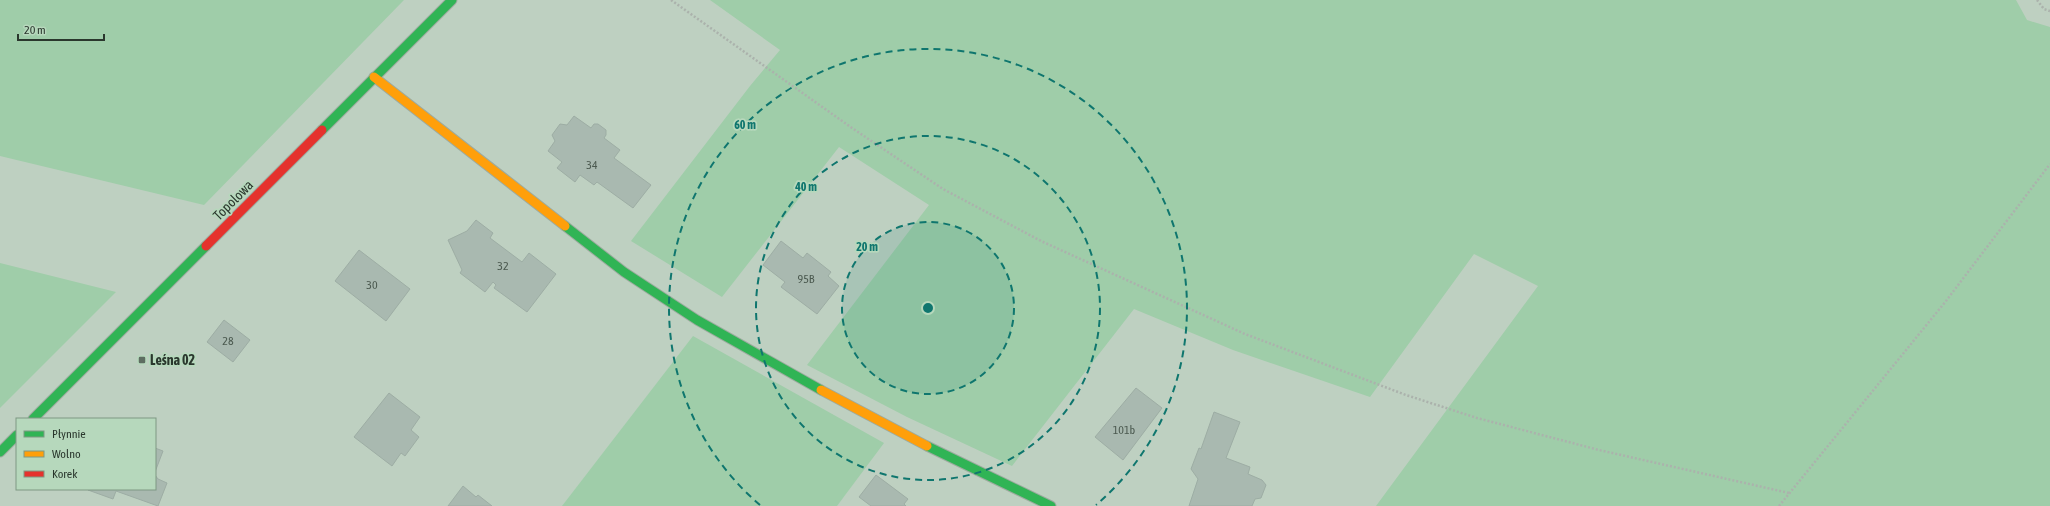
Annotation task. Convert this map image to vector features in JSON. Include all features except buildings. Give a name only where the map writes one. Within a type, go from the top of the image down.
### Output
[{"type":"street","name":"Topolowa","points":[[35,418],[452,0]]},
{"type":"street","points":[[374,78],[624,272],[697,320],[804,380],[941,453],[1052,506]]},
{"type":"street","points":[[0,452],[16,436]]},
{"type":"path","points":[[671,0],[943,189],[1041,241],[1245,334],[1406,395],[1477,418],[1599,450],[1788,493]]},
{"type":"path","points":[[2037,0],[2044,9],[2050,11]]},
{"type":"path","points":[[1779,506],[1788,493],[1946,301],[2050,164]]},
{"type":"green space","points":[[0,0],[404,0],[204,205],[0,156]]},
{"type":"green space","points":[[710,0],[2016,0],[2027,20],[2050,27],[2050,506],[1376,506],[1538,286],[1474,254],[1370,397],[1233,350],[1134,309],[1012,466],[907,417],[807,365],[929,205],[839,147],[722,297],[631,241],[750,86],[780,50]]},
{"type":"green space","points":[[0,263],[116,292],[0,408]]},
{"type":"green space","points":[[693,336],[884,443],[837,506],[562,506]]},
{"type":"traffic: fast","points":[[322,130],[452,0]]},
{"type":"traffic: fast","points":[[565,226],[624,272],[697,320],[821,390]]},
{"type":"traffic: fast","points":[[34,418],[206,246]]},
{"type":"traffic: fast","points":[[0,452],[16,436]]},
{"type":"traffic: fast","points":[[927,446],[1051,506]]},
{"type":"traffic: slow","points":[[374,77],[565,226]]},
{"type":"traffic: slow","points":[[821,390],[927,446]]},
{"type":"traffic: jam","points":[[206,246],[322,130]]},
{"type":"place","name":"Leśna 02","points":[[142,360]]}]
